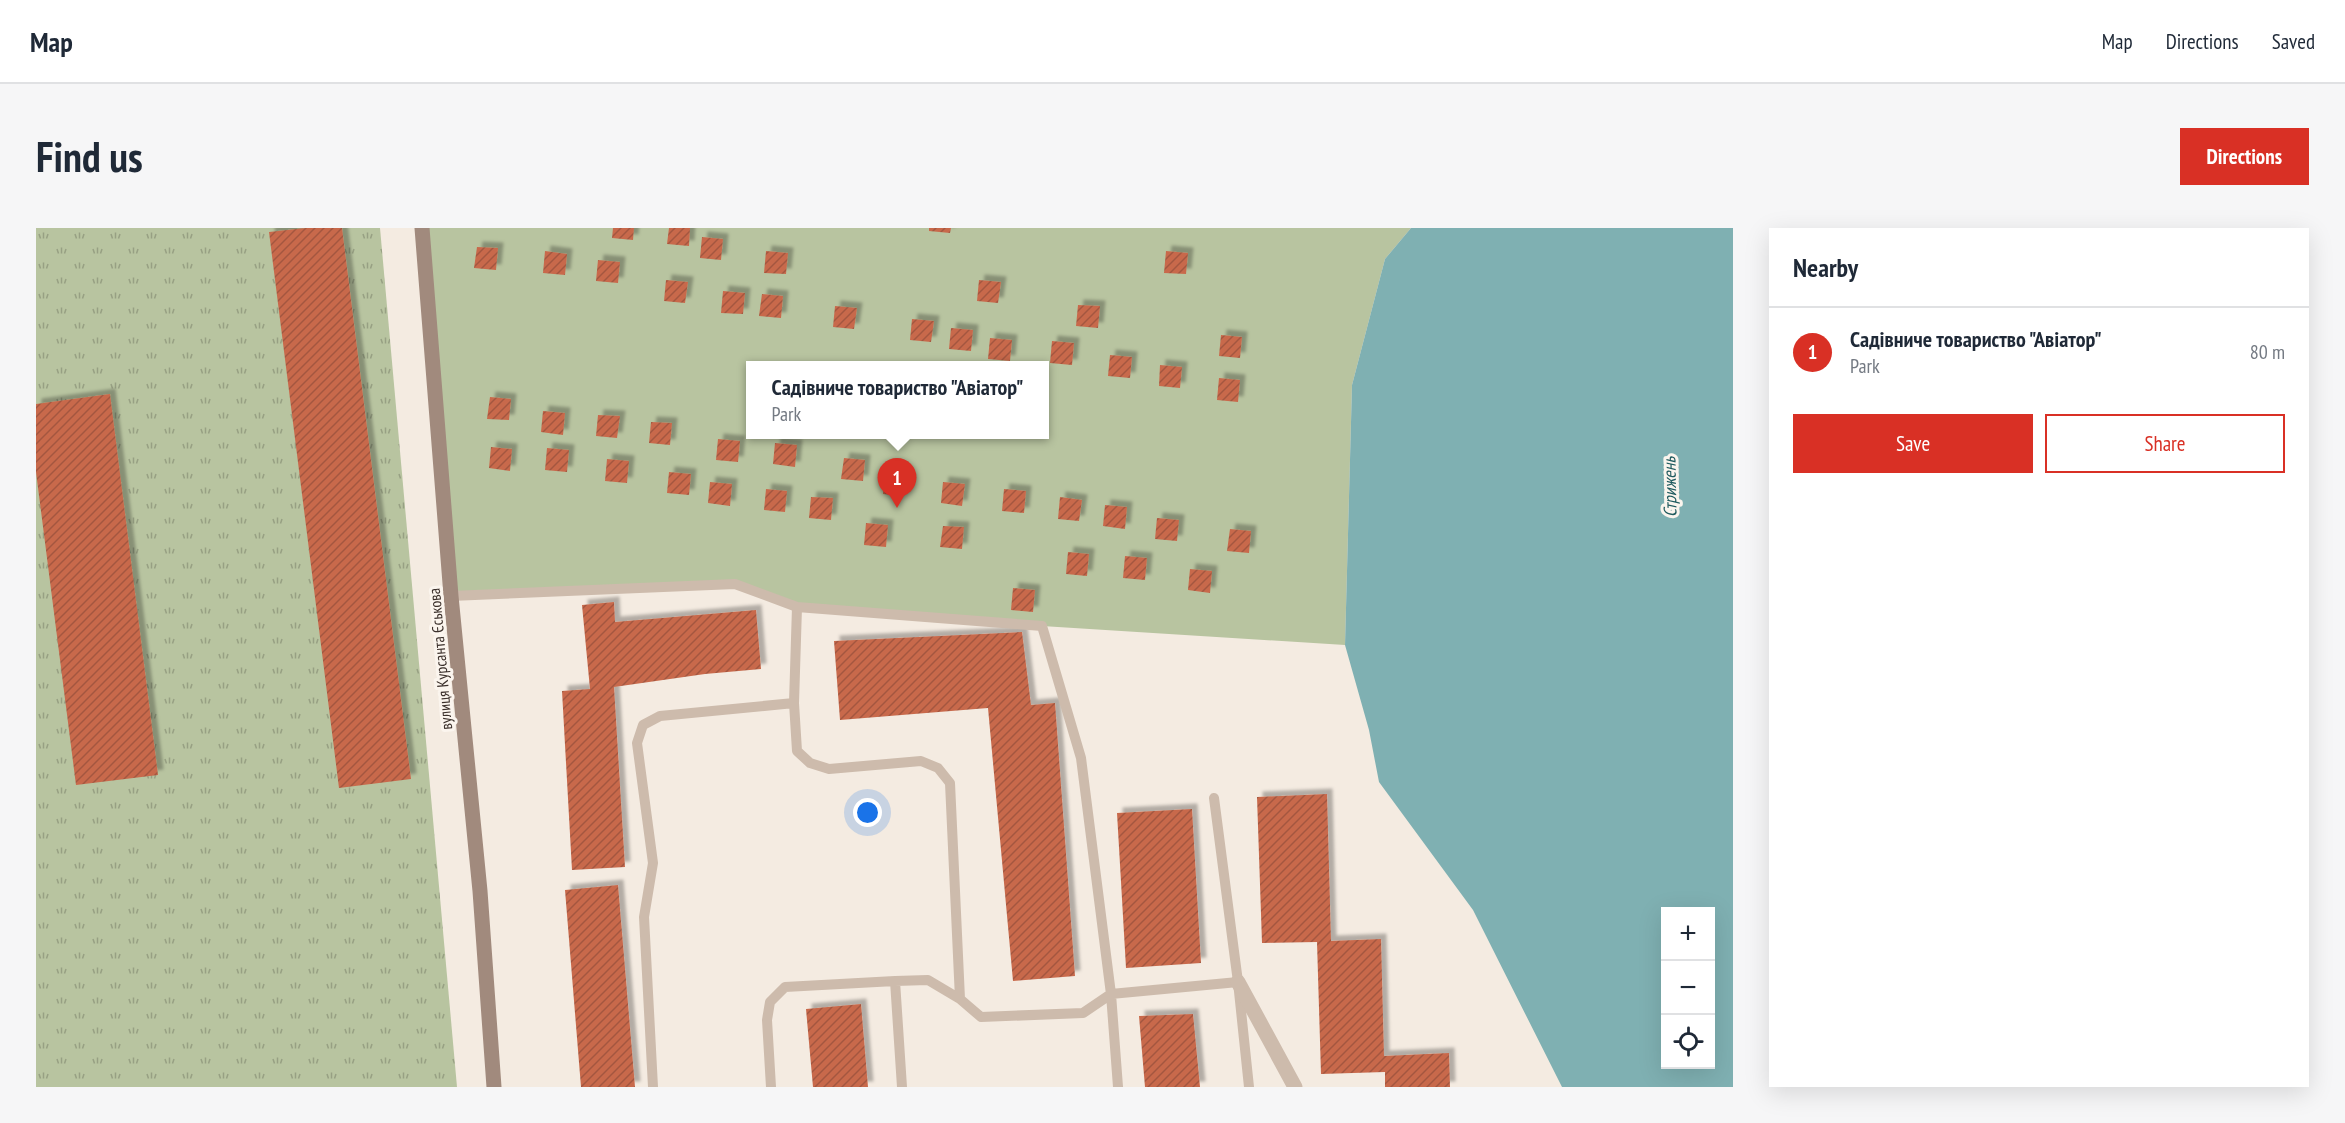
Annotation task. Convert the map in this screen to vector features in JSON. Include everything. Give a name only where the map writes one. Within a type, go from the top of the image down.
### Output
[{"type":"street","name":"вулиця Курсанта Єськова","points":[[422,228],[451,596],[480,891],[494,1087]]},
{"type":"street","points":[[1238,982],[1295,1087]]},
{"type":"lane","points":[[451,596],[735,584],[797,606],[1042,626],[1081,758],[1111,994],[1118,1087]]},
{"type":"lane","points":[[797,606],[794,703],[797,751],[810,763],[829,769],[921,761],[938,768],[950,783],[960,999]]},
{"type":"lane","points":[[653,1087],[644,917],[653,863],[637,743],[643,725],[660,716],[794,703]]},
{"type":"lane","points":[[1214,798],[1249,1087]]},
{"type":"lane","points":[[771,1087],[767,1020],[770,1002],[784,987],[928,980],[960,999],[981,1017],[1083,1013],[1111,994],[1238,982]]},
{"type":"lane","points":[[895,981],[902,1087]]},
{"type":"green space","points":[[36,228],[380,228],[457,1087],[36,1087]]},
{"type":"green space","points":[[422,228],[1411,228],[1385,259],[1352,385],[1345,645],[1042,626],[797,607],[735,584],[451,596]]},
{"type":"water","name":"Стрижень","points":[[1411,228],[1733,228],[1733,1087],[1562,1087],[1473,910],[1379,782],[1369,730],[1345,645],[1352,385],[1385,259]]},
{"type":"building","points":[[306,228],[342,228],[411,779],[339,788],[269,232]]},
{"type":"building","points":[[613,228],[634,228],[633,240],[612,238]]},
{"type":"building","points":[[669,228],[690,228],[689,246],[667,244]]},
{"type":"building","points":[[929,228],[951,228],[950,233],[929,231]]},
{"type":"building","points":[[702,237],[723,239],[721,260],[700,258]]},
{"type":"building","points":[[477,247],[498,248],[496,270],[474,268]]},
{"type":"building","points":[[545,251],[567,254],[565,275],[543,273]]},
{"type":"building","points":[[766,251],[788,253],[786,274],[764,273]]},
{"type":"building","points":[[1166,251],[1188,253],[1186,274],[1164,273]]},
{"type":"building","points":[[598,260],[620,262],[618,283],[596,281]]},
{"type":"building","points":[[666,280],[688,282],[685,303],[664,301]]},
{"type":"building","points":[[979,280],[1001,282],[998,303],[977,301]]},
{"type":"building","points":[[723,291],[745,293],[743,314],[721,313]]},
{"type":"building","points":[[762,294],[783,296],[781,318],[759,316]]},
{"type":"building","points":[[1078,305],[1100,306],[1098,328],[1076,326]]},
{"type":"building","points":[[835,306],[857,308],[854,329],[833,327]]},
{"type":"building","points":[[912,319],[934,321],[931,342],[910,340]]},
{"type":"building","points":[[951,328],[973,330],[971,351],[949,349]]},
{"type":"building","points":[[1221,335],[1242,337],[1240,358],[1219,356]]},
{"type":"building","points":[[990,338],[1012,340],[1010,361],[988,359]]},
{"type":"building","points":[[1052,341],[1074,343],[1072,365],[1050,363]]},
{"type":"building","points":[[1110,355],[1132,357],[1130,378],[1108,376]]},
{"type":"building","points":[[1160,365],[1182,367],[1180,388],[1159,386]]},
{"type":"building","points":[[1219,378],[1240,380],[1238,402],[1217,400]]},
{"type":"building","points":[[110,394],[158,775],[76,785],[36,472],[36,404]]},
{"type":"building","points":[[490,397],[511,399],[509,420],[487,419]]},
{"type":"building","points":[[543,411],[565,413],[563,435],[541,432]]},
{"type":"building","points":[[598,415],[620,416],[617,438],[596,436]]},
{"type":"building","points":[[651,422],[672,423],[670,445],[649,443]]},
{"type":"building","points":[[718,439],[740,441],[738,462],[716,460]]},
{"type":"building","points":[[775,443],[797,445],[795,467],[773,464]]},
{"type":"building","points":[[491,447],[512,449],[510,471],[489,468]]},
{"type":"building","points":[[547,448],[569,450],[567,472],[545,470]]},
{"type":"building","points":[[844,458],[865,460],[863,481],[841,479]]},
{"type":"building","points":[[607,459],[629,461],[627,483],[605,481]]},
{"type":"building","points":[[669,472],[691,474],[689,495],[667,493]]},
{"type":"building","points":[[885,472],[907,474],[904,496],[883,494]]},
{"type":"building","points":[[710,482],[732,484],[730,506],[708,503]]},
{"type":"building","points":[[943,482],[965,484],[962,506],[941,503]]},
{"type":"building","points":[[766,489],[787,491],[785,512],[764,510]]},
{"type":"building","points":[[1004,489],[1026,491],[1024,513],[1002,511]]},
{"type":"building","points":[[811,497],[833,498],[831,520],[809,518]]},
{"type":"building","points":[[1060,497],[1082,500],[1079,521],[1058,519]]},
{"type":"building","points":[[1105,505],[1127,507],[1125,529],[1103,526]]},
{"type":"building","points":[[1157,518],[1179,520],[1177,541],[1155,539]]},
{"type":"building","points":[[866,523],[888,525],[886,547],[864,545]]},
{"type":"building","points":[[943,526],[964,527],[962,549],[940,547]]},
{"type":"building","points":[[1230,529],[1251,531],[1249,553],[1227,551]]},
{"type":"building","points":[[1068,552],[1089,554],[1087,576],[1066,574]]},
{"type":"building","points":[[1125,556],[1147,558],[1145,580],[1123,578]]},
{"type":"building","points":[[1190,569],[1212,571],[1210,593],[1188,590]]},
{"type":"building","points":[[1013,588],[1035,590],[1033,612],[1011,610]]},
{"type":"building","points":[[614,602],[615,622],[756,610],[761,669],[705,674],[614,687],[625,867],[572,870],[562,691],[590,689],[582,605]]},
{"type":"building","points":[[1022,632],[1031,705],[1055,703],[1075,976],[1013,981],[988,708],[840,720],[834,641]]},
{"type":"building","points":[[1327,794],[1331,941],[1381,939],[1384,1056],[1449,1053],[1450,1087],[1385,1087],[1385,1072],[1321,1074],[1317,942],[1262,943],[1257,797]]},
{"type":"building","points":[[1192,809],[1201,963],[1126,968],[1117,813]]},
{"type":"building","points":[[618,885],[635,1087],[581,1087],[565,890]]},
{"type":"building","points":[[861,1004],[868,1087],[813,1087],[806,1009]]},
{"type":"building","points":[[1193,1014],[1200,1087],[1145,1087],[1139,1016]]},
{"type":"place","name":"Садівниче товариство \"Авіатор\"","points":[[897,508]]}]
